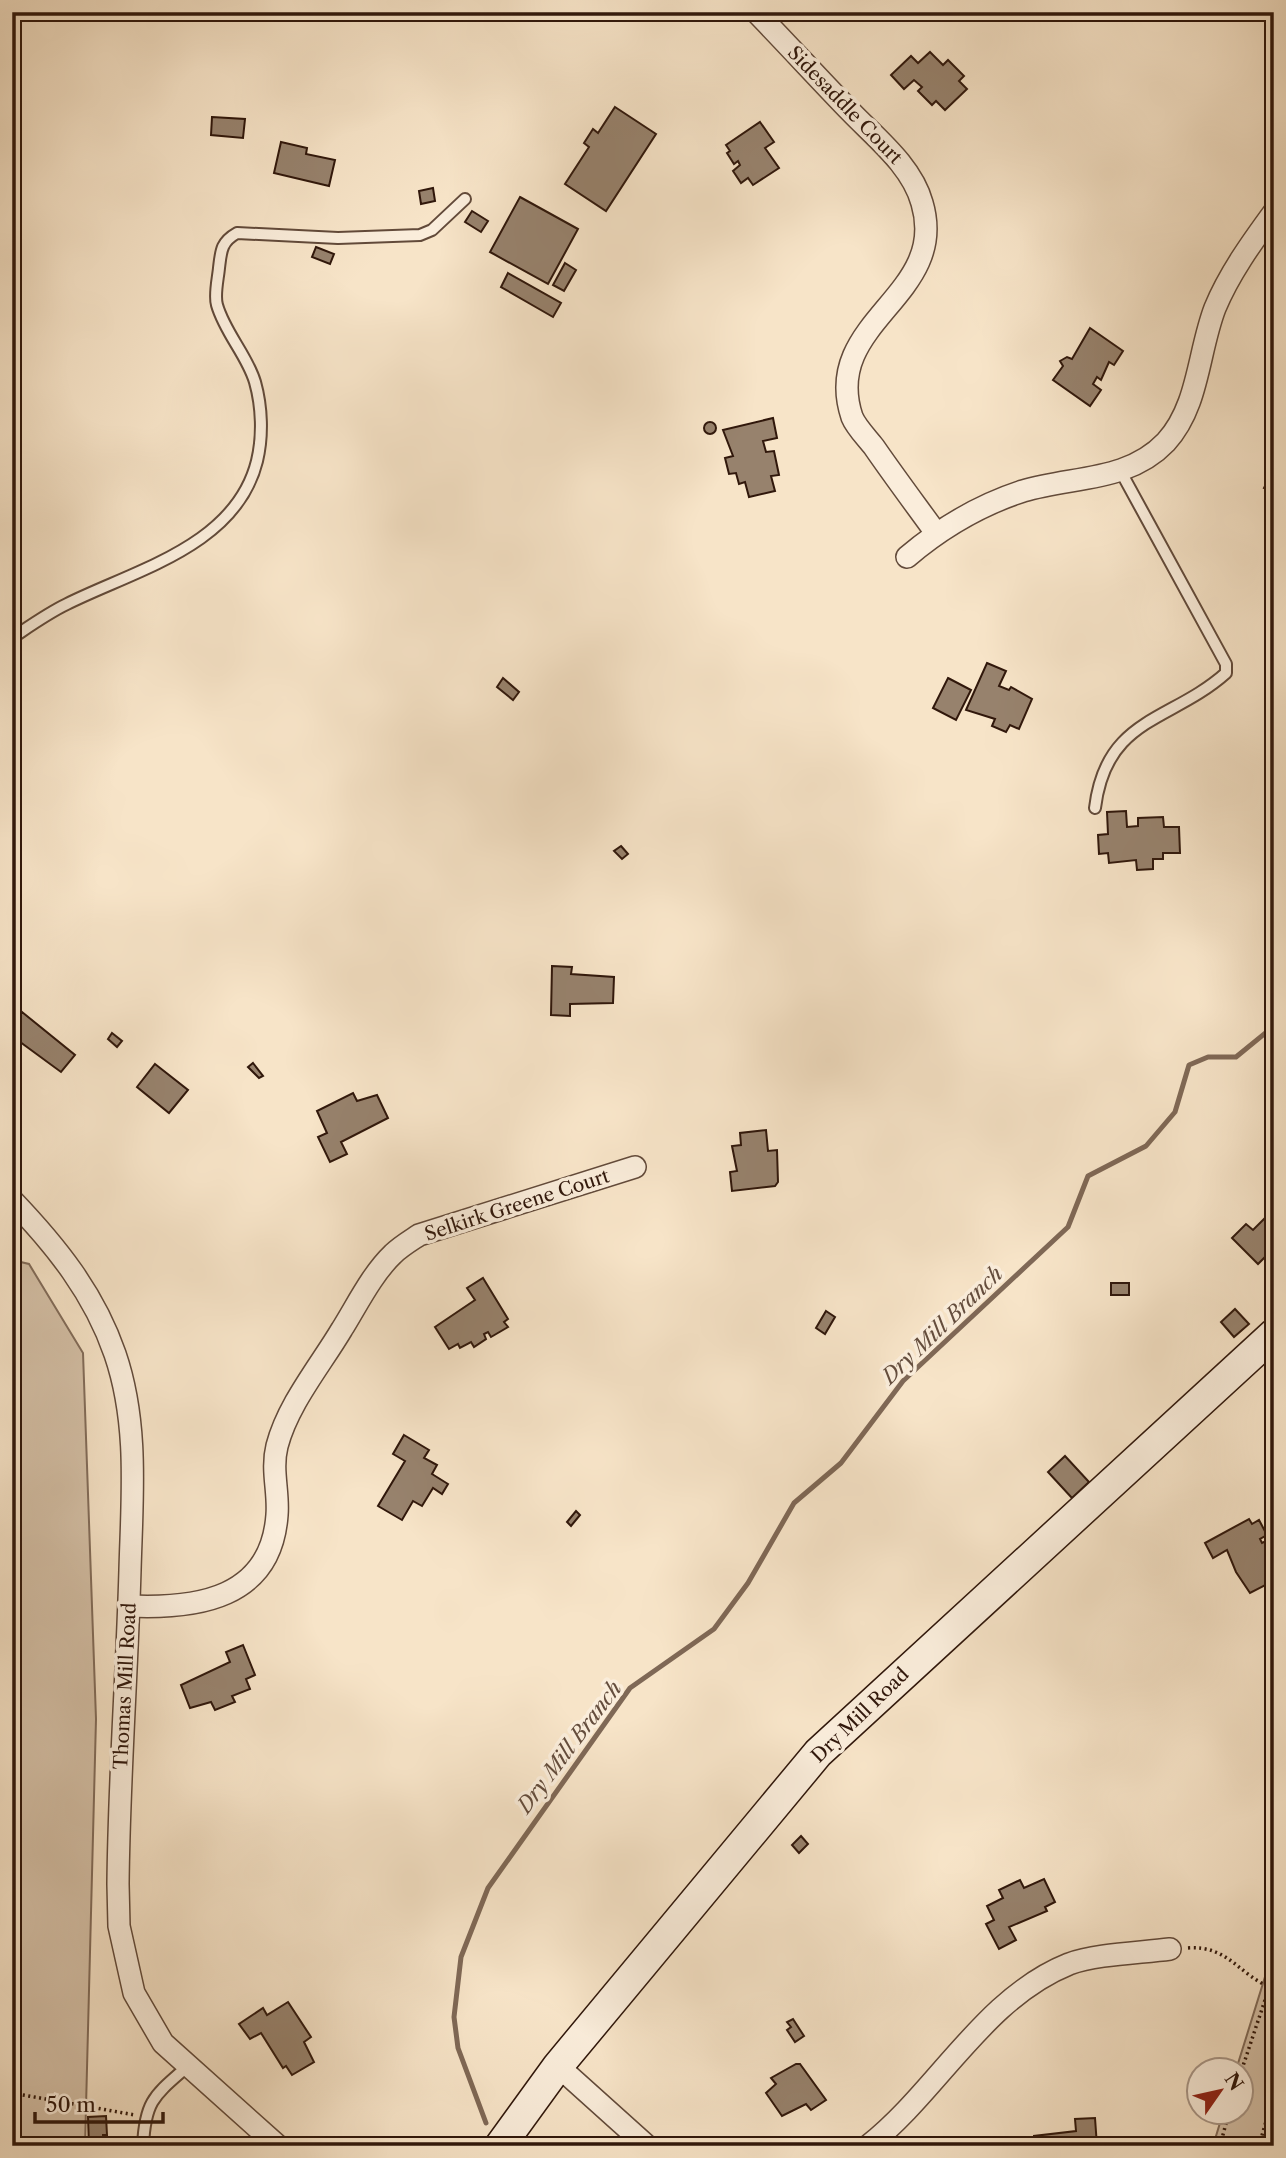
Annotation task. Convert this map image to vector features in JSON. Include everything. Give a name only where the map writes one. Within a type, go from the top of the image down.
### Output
[{"type":"street","name":"Sidesaddle Court","points":[[756,12],[905,168],[923,203],[925,244],[920,263],[901,293],[864,333],[853,351],[847,386],[853,418],[936,533]]},
{"type":"street","points":[[908,557],[936,533],[984,506],[1021,492],[1063,481],[1131,469],[1164,443],[1186,415],[1216,308],[1237,267],[1274,212]]},
{"type":"street","name":"Selkirk Greene Court","points":[[129,1606],[172,1608],[210,1599],[239,1588],[259,1570],[271,1545],[277,1515],[274,1477],[278,1446],[291,1413],[365,1293],[393,1254],[419,1235],[635,1167]]},
{"type":"street","name":"Thomas Mill Road","points":[[12,1200],[60,1254],[82,1284],[115,1355],[132,1432],[129,1606],[117,1830],[119,1926],[134,1993],[163,2043],[278,2146]]},
{"type":"street","name":"Dry Mill Road","points":[[500,2146],[558,2066],[818,1754],[870,1702],[1274,1334]]},
{"type":"street","points":[[868,2146],[889,2129],[997,2014],[1044,1976],[1072,1963],[1170,1949]]},
{"type":"street","points":[[558,2066],[647,2146]]},
{"type":"lane","points":[[12,638],[65,605],[181,551],[208,533],[228,513],[246,488],[256,463],[261,435],[260,406],[248,364],[216,303],[221,248],[227,239],[237,233],[338,238],[420,235],[432,230],[465,198]]},
{"type":"lane","points":[[1095,808],[1099,779],[1122,743],[1143,724],[1215,684],[1226,674],[1226,664],[1121,471]]},
{"type":"lane","points":[[143,2146],[144,2117],[151,2100],[188,2066]]},
{"type":"path","points":[[1170,1949],[1201,1947],[1229,1956],[1248,1976],[1271,1988]]},
{"type":"path","points":[[1248,2056],[1274,1973]]},
{"type":"path","points":[[12,2093],[144,2117]]},
{"type":"path","points":[[1259,2146],[1274,2093]]},
{"type":"path","points":[[1220,2146],[1225,2126]]},
{"type":"shaded area","points":[[12,1260],[29,1264],[83,1353],[96,1719],[85,2146],[12,2146]]},
{"type":"shaded area","points":[[1274,1948],[1274,2146],[1213,2146],[1219,2126],[1254,2126],[1254,2056],[1240,2056]]},
{"type":"building","points":[[930,52],[943,65],[948,60],[964,76],[959,81],[967,89],[945,110],[936,101],[932,105],[918,91],[922,87],[914,80],[904,89],[891,75],[911,56],[918,63]]},
{"type":"building","points":[[615,107],[656,134],[606,211],[565,184],[589,147],[584,143],[593,129],[598,133]]},
{"type":"building","points":[[212,117],[245,119],[243,138],[211,135]]},
{"type":"building","points":[[760,122],[774,142],[765,148],[779,168],[753,185],[748,178],[741,183],[733,171],[740,165],[738,161],[734,164],[727,153],[730,151],[726,145]]},
{"type":"building","points":[[281,142],[307,148],[306,154],[335,160],[329,186],[274,173]]},
{"type":"building","points":[[433,188],[435,201],[421,204],[419,191]]},
{"type":"building","points":[[520,197],[578,229],[548,284],[490,252]]},
{"type":"building","points":[[472,211],[488,221],[481,232],[465,222]]},
{"type":"building","points":[[316,247],[334,254],[330,264],[312,257]]},
{"type":"building","points":[[565,263],[576,270],[564,291],[553,285]]},
{"type":"building","points":[[508,273],[561,303],[553,317],[501,287]]},
{"type":"building","points":[[1090,328],[1123,351],[1114,365],[1109,362],[1101,380],[1097,377],[1093,384],[1101,390],[1090,406],[1053,380],[1063,366],[1060,361],[1067,357],[1072,359]]},
{"type":"building","points":[[773,418],[777,438],[763,441],[766,452],[774,451],[779,475],[771,476],[775,491],[749,497],[745,482],[739,484],[736,473],[729,474],[725,458],[733,456],[723,430]]},
{"type":"building","points":[[705,423],[715,423],[715,433],[705,433]]},
{"type":"building","points":[[1274,469],[1274,492],[1264,488]]},
{"type":"building","points":[[987,663],[1006,671],[999,686],[1009,690],[1011,687],[1032,699],[1019,729],[1010,725],[1006,732],[992,726],[995,719],[966,710]]},
{"type":"building","points":[[503,678],[519,692],[513,700],[497,687]]},
{"type":"building","points":[[948,678],[971,690],[956,720],[933,708]]},
{"type":"building","points":[[1126,811],[1127,827],[1138,826],[1138,818],[1163,817],[1164,827],[1179,827],[1180,853],[1163,853],[1163,859],[1153,859],[1153,869],[1137,870],[1136,860],[1109,863],[1108,853],[1099,854],[1098,835],[1108,834],[1107,812]]},
{"type":"building","points":[[621,846],[628,854],[622,859],[614,851]]},
{"type":"building","points":[[552,966],[572,967],[571,974],[614,977],[613,1003],[570,1004],[570,1016],[551,1015]]},
{"type":"building","points":[[22,1012],[75,1055],[61,1072],[12,1036],[12,1024]]},
{"type":"building","points":[[112,1033],[122,1041],[117,1047],[108,1039]]},
{"type":"building","points":[[253,1063],[263,1076],[259,1078],[248,1067]]},
{"type":"building","points":[[155,1064],[188,1090],[169,1113],[137,1087]]},
{"type":"building","points":[[353,1093],[357,1101],[377,1095],[388,1118],[341,1142],[347,1154],[330,1162],[318,1137],[327,1133],[317,1111]]},
{"type":"building","points":[[766,1130],[768,1151],[777,1150],[778,1182],[775,1186],[732,1191],[730,1172],[737,1171],[732,1146],[741,1145],[740,1133]]},
{"type":"building","points":[[1273,1210],[1274,1248],[1258,1264],[1232,1238],[1246,1224],[1253,1230]]},
{"type":"building","points":[[483,1278],[508,1319],[504,1322],[508,1327],[491,1337],[488,1332],[484,1334],[486,1339],[474,1347],[471,1342],[460,1348],[458,1344],[449,1349],[435,1327],[475,1300],[467,1288]]},
{"type":"building","points":[[1111,1283],[1129,1283],[1129,1295],[1111,1295]]},
{"type":"building","points":[[1235,1309],[1249,1324],[1234,1337],[1221,1322]]},
{"type":"building","points":[[826,1311],[835,1317],[825,1334],[816,1328]]},
{"type":"building","points":[[404,1435],[429,1450],[424,1458],[437,1465],[432,1474],[448,1484],[442,1494],[433,1488],[422,1506],[413,1501],[402,1520],[378,1506],[405,1461],[393,1454]]},
{"type":"building","points":[[1065,1456],[1089,1482],[1072,1498],[1048,1472]]},
{"type":"building","points":[[576,1511],[580,1515],[571,1526],[567,1522]]},
{"type":"building","points":[[1249,1519],[1252,1524],[1259,1520],[1267,1535],[1260,1539],[1262,1543],[1266,1541],[1273,1552],[1273,1557],[1269,1559],[1274,1567],[1268,1571],[1273,1581],[1250,1593],[1236,1572],[1227,1550],[1213,1558],[1205,1543]]},
{"type":"building","points":[[243,1645],[255,1675],[246,1679],[250,1689],[232,1696],[235,1702],[215,1710],[211,1702],[190,1708],[181,1685],[230,1662],[226,1652]]},
{"type":"building","points":[[801,1836],[808,1844],[799,1853],[792,1845]]},
{"type":"building","points":[[1044,1879],[1055,1902],[1045,1907],[1047,1911],[1009,1927],[1016,1940],[999,1949],[986,1924],[994,1920],[987,1906],[1003,1898],[999,1890],[1020,1880],[1024,1888]]},
{"type":"building","points":[[288,2002],[311,2037],[304,2042],[314,2062],[292,2075],[286,2066],[283,2068],[261,2033],[250,2039],[239,2024],[263,2008],[267,2015]]},
{"type":"building","points":[[793,2019],[804,2036],[795,2042],[787,2030],[791,2027],[787,2022]]},
{"type":"building","points":[[800,2064],[826,2100],[811,2110],[806,2104],[782,2116],[766,2093],[776,2084],[771,2078]]},
{"type":"building","points":[[106,2116],[107,2135],[103,2135],[103,2146],[89,2146],[88,2117]]},
{"type":"building","points":[[1095,2118],[1097,2146],[1034,2146],[1034,2136],[1076,2131],[1075,2119]]},
{"type":"waterway","name":"Dry Mill Branch","points":[[486,2123],[458,2048],[454,2017],[461,1957],[488,1888],[630,1688],[714,1629],[748,1583],[794,1503],[841,1463],[903,1381],[1068,1227],[1088,1176],[1146,1146],[1175,1112],[1189,1065],[1208,1057],[1236,1057],[1274,1026]]}]
